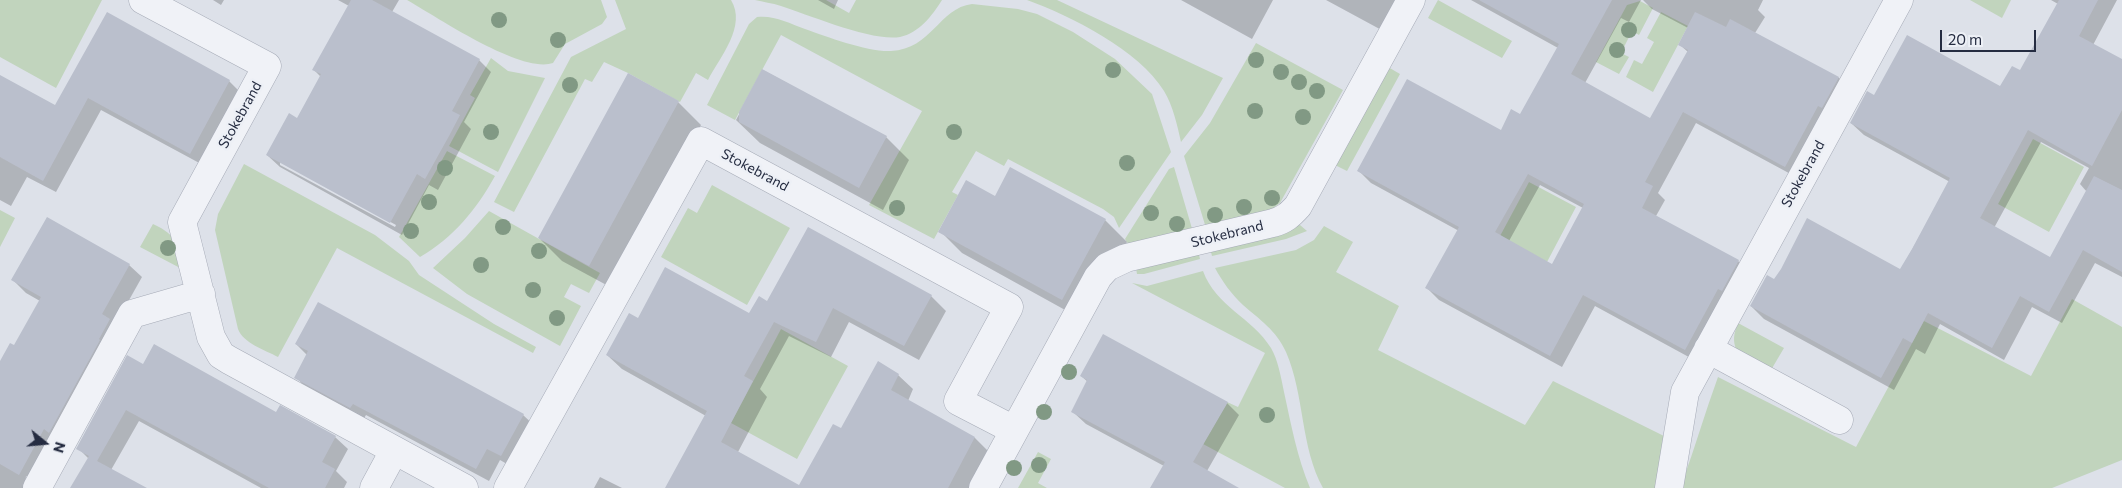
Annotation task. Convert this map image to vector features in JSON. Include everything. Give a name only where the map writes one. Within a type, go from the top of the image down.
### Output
[{"type":"street","name":"Stokebrand","points":[[143,0],[267,66],[182,222],[211,337],[221,355],[464,488]]},
{"type":"street","name":"Stokebrand","points":[[983,488],[1098,277],[1107,267],[1126,258],[1273,223],[1291,214],[1298,206],[1411,0]]},
{"type":"street","name":"Stokebrand","points":[[1669,488],[1685,392],[1899,0]]},
{"type":"street","name":"Stokebrand","points":[[508,488],[701,141],[1010,307],[958,401],[1014,430]]},
{"type":"street","points":[[37,488],[132,314],[200,294]]},
{"type":"street","points":[[1708,349],[1839,420]]},
{"type":"street","points":[[374,488],[394,451]]},
{"type":"green space","points":[[0,0],[102,0],[56,88],[0,57]]},
{"type":"green space","points":[[407,0],[601,0],[607,17],[602,24],[565,44],[553,63],[539,64],[521,60],[479,42]]},
{"type":"green space","points":[[615,0],[731,0],[736,20],[734,31],[708,80],[696,73],[680,102],[604,62],[592,82],[585,79],[514,212],[494,202],[571,57],[626,29]]},
{"type":"green space","points":[[755,0],[826,0],[849,13],[856,0],[942,0],[919,28],[907,35],[888,37],[858,32],[781,6]]},
{"type":"green space","points":[[1027,0],[1057,0],[1223,78],[1202,115],[1181,142],[1170,103],[1164,91],[1153,76],[1138,62],[1103,36],[1063,15]]},
{"type":"green space","points":[[1438,0],[1512,41],[1502,58],[1428,18]]},
{"type":"green space","points":[[1970,0],[2011,0],[2002,18]]},
{"type":"green space","points":[[1640,1],[1653,8],[1639,35],[1632,31],[1621,53],[1629,57],[1619,74],[1596,62],[1627,5]]},
{"type":"green space","points":[[972,4],[1018,9],[1037,14],[1073,32],[1115,59],[1152,94],[1171,152],[1119,228],[1114,217],[1103,209],[1008,159],[1004,166],[976,151],[952,192],[958,195],[934,239],[869,205],[922,111],[781,35],[735,120],[707,105],[749,24],[757,17],[781,20],[859,47],[891,51],[905,49],[916,43],[951,13],[961,7]]},
{"type":"green space","points":[[1661,12],[1688,26],[1653,92],[1626,77],[1634,60],[1642,64],[1654,42],[1647,38]]},
{"type":"green space","points":[[1256,43],[1343,90],[1280,203],[1271,210],[1206,228],[1184,156],[1210,123]]},
{"type":"green space","points":[[491,58],[508,71],[545,78],[498,172],[449,146],[475,98],[470,95]]},
{"type":"green space","points":[[1388,67],[1400,74],[1347,171],[1335,165]]},
{"type":"green space","points":[[2033,139],[2084,167],[2049,232],[1998,204]]},
{"type":"green space","points":[[447,151],[495,176],[472,211],[454,232],[420,257],[399,237]]},
{"type":"green space","points":[[244,164],[375,235],[409,261],[419,275],[494,324],[536,347],[533,353],[337,248],[278,357],[249,342],[238,329],[215,230],[218,214]]},
{"type":"green space","points":[[1174,167],[1193,232],[1130,247],[1125,239],[1169,169]]},
{"type":"green space","points":[[1529,182],[1576,207],[1547,262],[1500,236]]},
{"type":"green space","points":[[712,185],[790,228],[747,305],[661,257],[688,208],[697,213]]},
{"type":"green space","points":[[0,210],[15,218],[0,247]]},
{"type":"green space","points":[[489,211],[600,273],[589,293],[571,284],[564,297],[581,306],[560,346],[467,294],[433,268],[465,238]]},
{"type":"green space","points":[[153,224],[168,232],[175,241],[182,269],[140,247]]},
{"type":"green space","points":[[1300,225],[1307,231],[1286,239],[1212,256],[1210,248]]},
{"type":"green space","points":[[1324,226],[1353,242],[1336,272],[1399,306],[1378,350],[1525,425],[1553,381],[1666,437],[1658,488],[1323,488],[1310,455],[1297,386],[1286,352],[1272,331],[1231,292],[1215,268],[1296,250],[1314,240]]},
{"type":"green space","points":[[1198,251],[1200,259],[1144,274],[1137,274],[1136,268]]},
{"type":"green space","points":[[1203,271],[1216,294],[1254,328],[1271,348],[1279,369],[1298,452],[1310,488],[1285,488],[1203,444],[1227,402],[1238,407],[1265,353],[1132,283],[1147,286]]},
{"type":"green space","points":[[2072,299],[2122,327],[2122,460],[2052,488],[1682,488],[1682,483],[1718,377],[1856,447],[1924,321],[2031,376]]},
{"type":"green space","points":[[1738,323],[1784,348],[1771,370],[1737,351],[1734,337]]},
{"type":"green space","points":[[781,329],[848,366],[797,459],[731,423]]},
{"type":"green space","points":[[1038,452],[1051,459],[1038,483],[1047,488],[1018,488]]},
{"type":"building","points":[[351,0],[372,0],[480,59],[452,111],[460,115],[449,136],[425,179],[417,174],[390,223],[266,155],[289,113],[297,118],[321,74],[312,70]]},
{"type":"building","points":[[1479,0],[1612,0],[1571,74],[1650,118],[1688,50],[1678,45],[1695,12],[1726,27],[1730,19],[1839,77],[1822,108],[1818,106],[1785,167],[1683,112],[1645,182],[1653,186],[1642,208],[1739,260],[1722,291],[1718,289],[1685,350],[1583,295],[1550,356],[1425,288],[1459,227],[1357,171],[1407,79],[1501,130],[1511,109],[1520,114],[1559,44]],"holes":[[[1528,174],[1584,204],[1552,264],[1495,232]]]},
{"type":"building","points":[[2059,0],[2098,0],[2079,36],[2122,59],[2122,110],[2092,166],[2028,130],[1980,218],[2050,257],[2094,176],[2122,190],[2122,272],[2083,250],[2049,312],[2020,296],[1992,348],[1928,313],[1912,343],[1903,338],[1881,378],[1750,306],[1767,275],[1774,279],[1781,269],[1807,218],[1900,269],[1912,249],[1950,178],[1850,123],[1867,91],[1874,95],[1907,35],[2000,86],[2012,66],[2020,70]]},
{"type":"building","points":[[107,12],[230,80],[190,154],[88,98],[43,181],[0,157],[0,75],[55,105]]},
{"type":"building","points":[[762,69],[887,136],[859,188],[739,122],[739,112]]},
{"type":"building","points":[[628,73],[679,101],[589,266],[538,238]]},
{"type":"building","points":[[1010,167],[1106,219],[1062,300],[938,232],[966,180],[995,196]]},
{"type":"building","points":[[47,217],[130,264],[102,314],[110,319],[100,340],[49,433],[44,429],[19,475],[0,464],[0,361],[10,343],[14,345],[41,297],[11,280]]},
{"type":"building","points":[[808,227],[932,295],[904,346],[833,308],[816,342],[774,322],[744,376],[753,381],[721,442],[799,485],[833,424],[841,428],[878,361],[899,374],[891,390],[975,437],[948,488],[665,488],[707,411],[606,355],[629,313],[638,318],[665,267],[749,313],[759,296],[767,301]]},
{"type":"building","points":[[318,302],[524,414],[501,456],[487,449],[476,469],[353,404],[350,408],[294,378],[308,351],[295,344]]},
{"type":"building","points":[[1103,334],[1228,402],[1193,462],[1239,488],[1150,488],[1165,462],[1071,412],[1087,380],[1080,376]]},
{"type":"building","points":[[154,344],[276,412],[280,405],[336,436],[322,462],[335,469],[325,488],[269,488],[126,410],[97,461],[147,488],[70,488],[89,456],[76,449],[127,355],[143,364]]}]
